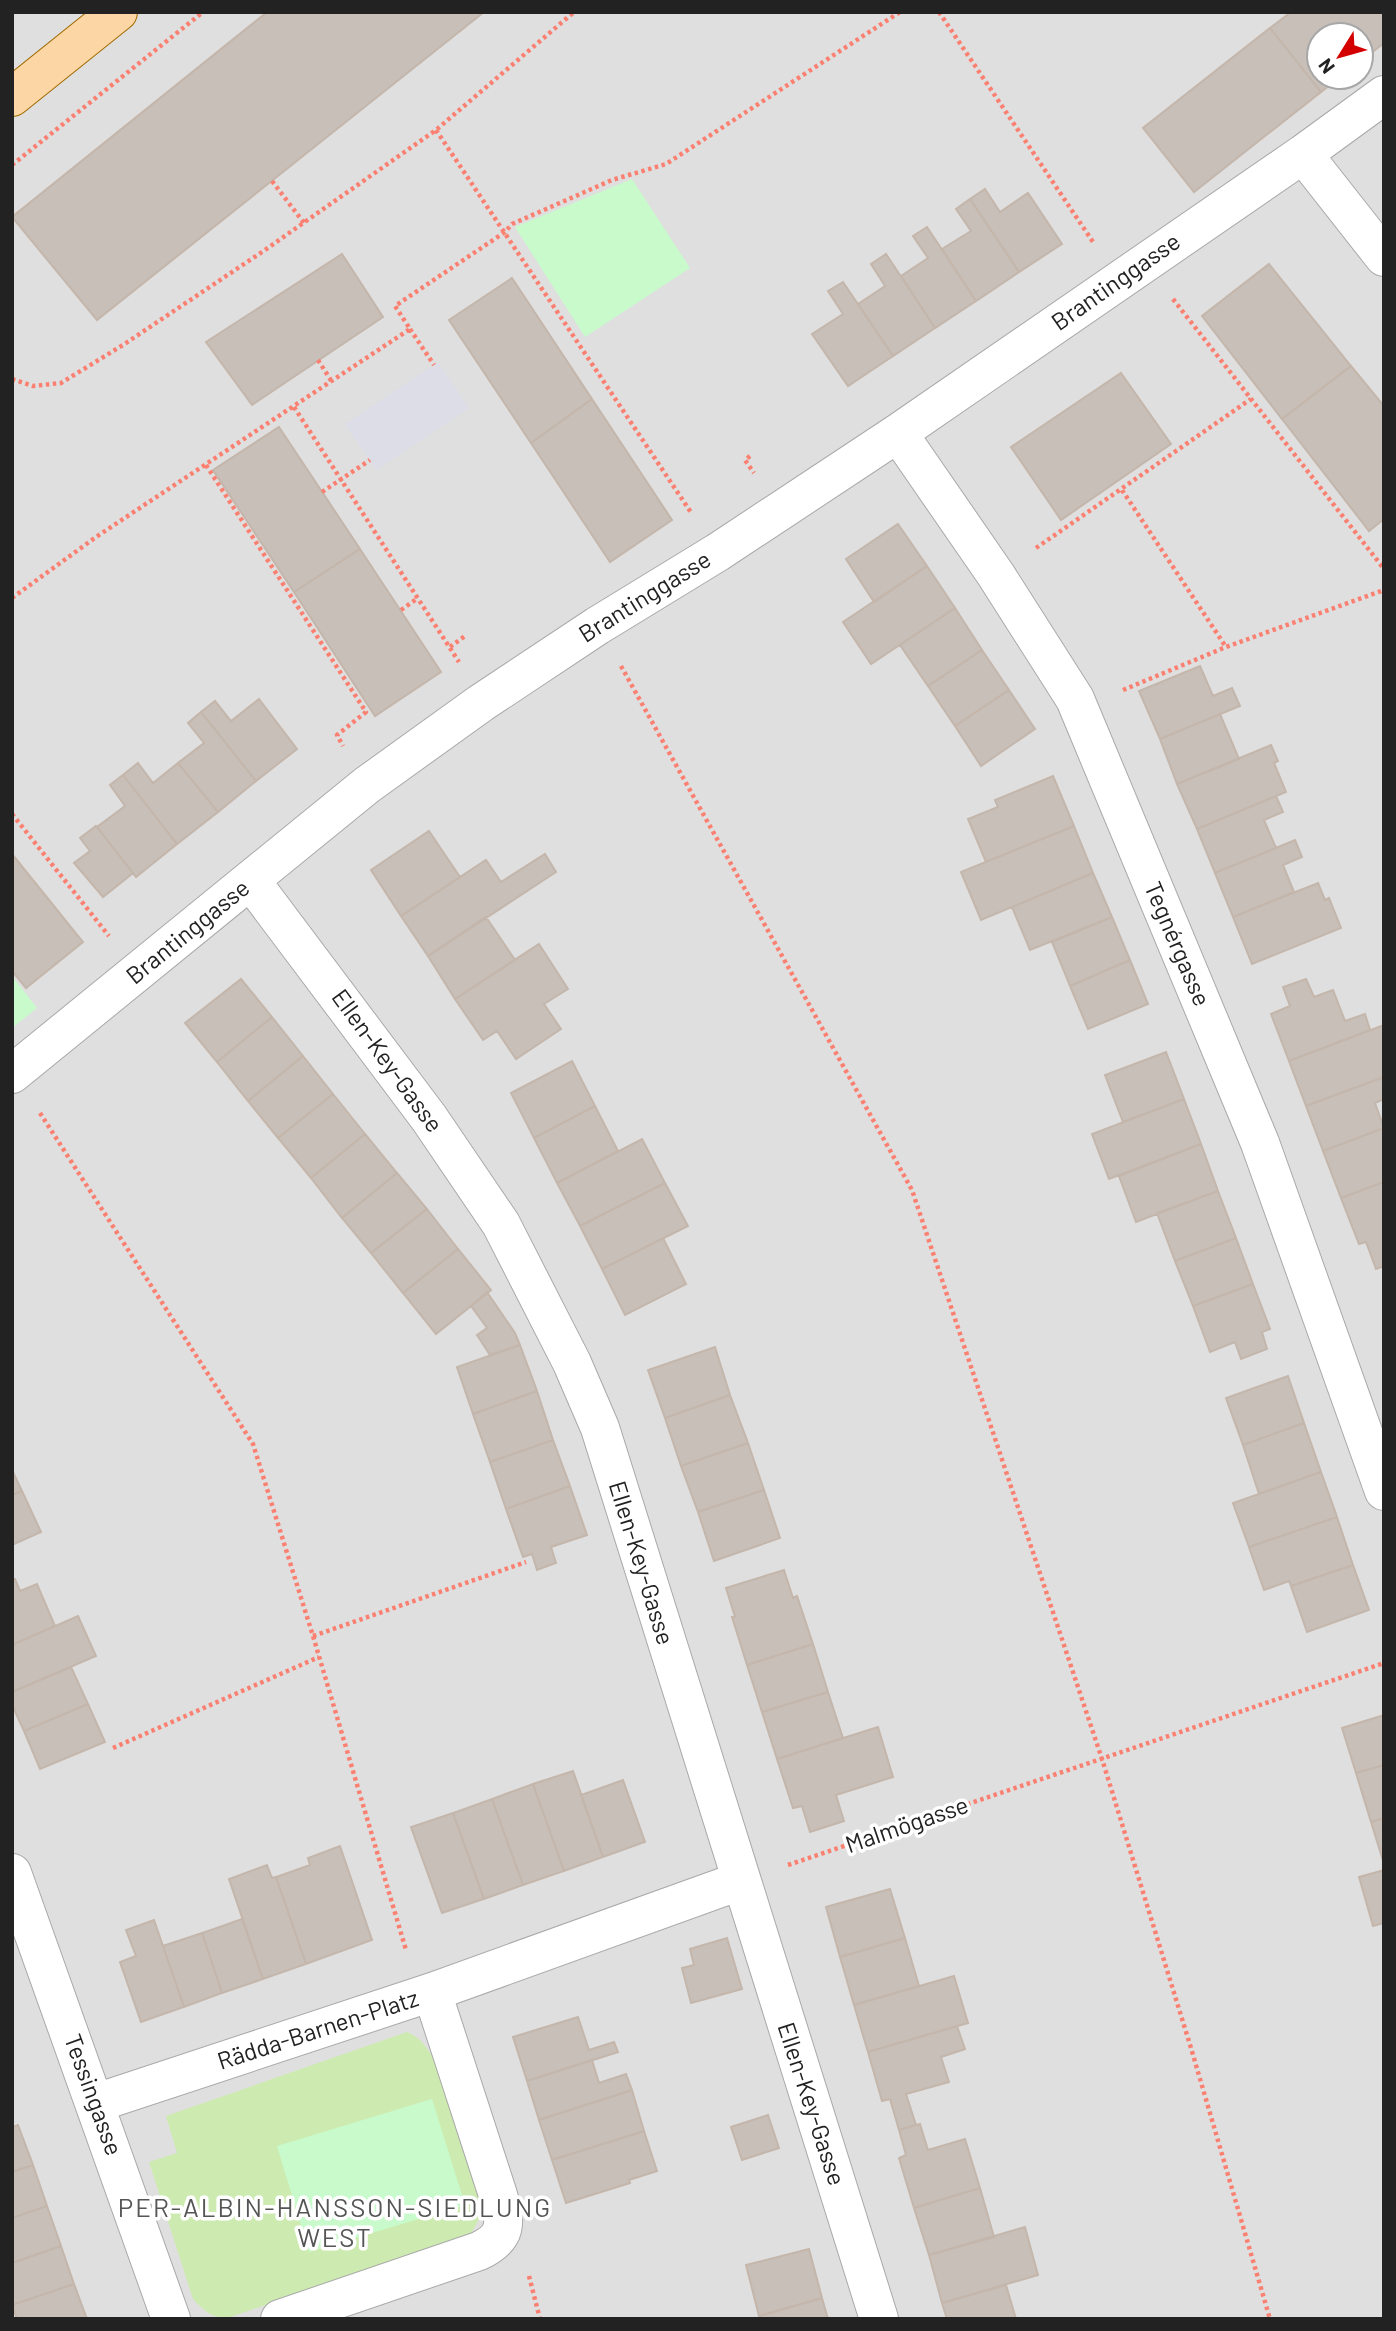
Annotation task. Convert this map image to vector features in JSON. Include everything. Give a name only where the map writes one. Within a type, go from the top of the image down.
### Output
[{"type":"main road","points":[[12,97],[118,12]]},
{"type":"street","name":"Brantinggasse","points":[[13,1073],[367,785],[481,703],[898,433],[1384,95]]},
{"type":"street","points":[[1303,153],[1384,257]]},
{"type":"street","name":"Tegnérgasse","points":[[898,433],[996,575],[1075,699],[1260,1143],[1384,1491]]},
{"type":"street","name":"Ellen-Key-Gasse","points":[[251,881],[347,1006],[501,1224],[572,1363],[600,1428],[879,2319]]},
{"type":"street","name":"Tessingasse","points":[[12,1872],[172,2319]]},
{"type":"street","points":[[432,1992],[740,1881]]},
{"type":"street","name":"Rädda-Barnen-Platz","points":[[96,2103],[432,1992],[499,2195],[504,2227],[490,2246],[479,2251],[280,2319]]},
{"type":"path","points":[[12,165],[203,12]]},
{"type":"path","points":[[12,379],[33,386],[61,383],[123,345],[436,130],[574,12]]},
{"type":"path","points":[[434,365],[394,306],[505,232],[512,224],[612,180],[666,164],[900,12]]},
{"type":"path","points":[[939,12],[1132,272],[1251,399],[1384,569]]},
{"type":"path","points":[[436,130],[718,552]]},
{"type":"path","points":[[272,181],[304,223]]},
{"type":"path","points":[[12,598],[96,537],[410,329]]},
{"type":"path","points":[[318,360],[332,382]]},
{"type":"path","points":[[996,575],[1251,399]]},
{"type":"path","points":[[294,407],[450,647],[474,686],[481,703]]},
{"type":"path","points":[[322,492],[370,460]]},
{"type":"path","points":[[206,465],[366,712],[337,735],[367,785]]},
{"type":"path","points":[[1122,490],[1226,647]]},
{"type":"path","points":[[1084,720],[1121,691],[1226,647],[1384,590]]},
{"type":"path","points":[[401,610],[418,598]]},
{"type":"path","points":[[597,626],[912,1190],[1102,1759],[1191,2048],[1270,2319]]},
{"type":"path","points":[[450,647],[466,636]]},
{"type":"path","points":[[12,814],[138,972]]},
{"type":"path","points":[[13,1073],[253,1444],[409,1959],[432,1992]]},
{"type":"path","points":[[313,1636],[526,1562]]},
{"type":"path","points":[[113,1748],[319,1657]]},
{"type":"path","name":"Malmögasse","points":[[740,1881],[1384,1663]]},
{"type":"shaded area","points":[[12,12],[1384,12],[1384,2319],[12,2319]]},
{"type":"shaded area","points":[[438,362],[469,408],[376,470],[345,424]]},
{"type":"green space","points":[[632,179],[690,268],[585,337],[515,227]]},
{"type":"green space","points":[[12,976],[37,1008],[12,1028]]},
{"type":"green space","points":[[407,2032],[421,2041],[437,2063],[481,2202],[481,2215],[472,2232],[461,2239],[227,2318],[217,2317],[204,2310],[193,2299],[149,2162],[177,2153],[166,2116]]},
{"type":"green space","points":[[432,2099],[465,2205],[309,2252],[277,2146]]},
{"type":"building","points":[[267,12],[484,12],[97,320],[12,217]]},
{"type":"building","points":[[1291,12],[1384,12],[1384,43],[1375,50],[1375,21],[1305,21],[1305,72],[1270,28]]},
{"type":"building","points":[[1270,28],[1305,72],[1305,91],[1321,92],[1194,192],[1143,128]]},
{"type":"building","points":[[985,189],[1000,212],[1028,193],[1062,244],[1019,272],[970,199]]},
{"type":"building","points":[[970,199],[1019,272],[976,301],[942,249],[971,231],[956,209]]},
{"type":"building","points":[[927,227],[976,301],[935,328],[901,276],[928,258],[913,236]]},
{"type":"building","points":[[342,254],[383,317],[252,405],[206,342]]},
{"type":"building","points":[[886,254],[935,328],[893,356],[858,304],[885,286],[871,264]]},
{"type":"building","points":[[1269,264],[1351,366],[1282,419],[1202,316]]},
{"type":"building","points":[[512,278],[592,399],[531,443],[449,320]]},
{"type":"building","points":[[843,282],[893,356],[848,386],[812,334],[843,314],[828,291]]},
{"type":"building","points":[[1351,366],[1384,406],[1384,519],[1369,531],[1282,419]]},
{"type":"building","points":[[1121,373],[1171,444],[1061,520],[1011,447]]},
{"type":"building","points":[[592,399],[672,520],[610,562],[531,443]]},
{"type":"building","points":[[279,427],[360,549],[294,592],[213,470]]},
{"type":"building","points":[[898,524],[927,566],[874,602],[846,559]]},
{"type":"building","points":[[360,549],[441,672],[375,716],[294,592]]},
{"type":"building","points":[[927,566],[955,608],[871,664],[843,622]]},
{"type":"building","points":[[955,608],[982,650],[928,686],[900,645]]},
{"type":"building","points":[[982,650],[1009,690],[955,726],[928,686]]},
{"type":"building","points":[[1200,666],[1213,696],[1232,688],[1240,706],[1160,739],[1139,691]]},
{"type":"building","points":[[1009,690],[1035,729],[981,766],[955,726]]},
{"type":"building","points":[[259,699],[297,749],[256,781],[201,712],[215,701],[231,721]]},
{"type":"building","points":[[201,712],[256,781],[218,812],[178,763],[204,743],[188,723]]},
{"type":"building","points":[[1220,714],[1239,759],[1177,784],[1160,739]]},
{"type":"building","points":[[1271,745],[1278,761],[1274,763],[1286,792],[1197,829],[1177,784]]},
{"type":"building","points":[[138,763],[153,783],[178,763],[218,812],[177,844],[123,775]]},
{"type":"building","points":[[123,775],[177,844],[136,877],[97,827],[125,806],[110,785]]},
{"type":"building","points":[[1053,776],[1074,826],[986,862],[968,819],[998,807],[995,800]]},
{"type":"building","points":[[1276,796],[1283,812],[1264,820],[1276,848],[1215,873],[1197,829]]},
{"type":"building","points":[[96,826],[133,873],[103,897],[74,863],[90,851],[80,838]]},
{"type":"building","points":[[1074,826],[1093,873],[981,920],[961,872]]},
{"type":"building","points":[[429,831],[460,877],[401,916],[371,870]]},
{"type":"building","points":[[1295,840],[1302,857],[1283,865],[1294,892],[1233,917],[1215,873]]},
{"type":"building","points":[[12,854],[83,942],[26,988],[12,971]]},
{"type":"building","points":[[545,854],[556,872],[428,956],[401,916],[486,860],[501,882]]},
{"type":"building","points":[[1093,873],[1112,917],[1030,950],[1012,907]]},
{"type":"building","points":[[1318,883],[1325,900],[1329,898],[1341,928],[1252,964],[1233,917]]},
{"type":"building","points":[[486,917],[515,960],[455,999],[428,956]]},
{"type":"building","points":[[1112,917],[1130,960],[1070,986],[1052,942]]},
{"type":"building","points":[[539,944],[568,989],[544,1004],[561,1029],[516,1059],[497,1031],[483,1040],[455,999]]},
{"type":"building","points":[[1130,960],[1148,1004],[1088,1029],[1070,986]]},
{"type":"building","points":[[241,979],[272,1017],[217,1062],[185,1023]]},
{"type":"building","points":[[1306,979],[1314,997],[1333,990],[1345,1021],[1365,1014],[1370,1030],[1289,1061],[1271,1014],[1290,1006],[1283,987]]},
{"type":"building","points":[[272,1017],[303,1056],[248,1101],[217,1062]]},
{"type":"building","points":[[1384,1025],[1384,1077],[1306,1106],[1289,1061]]},
{"type":"building","points":[[1166,1052],[1184,1099],[1123,1122],[1105,1075]]},
{"type":"building","points":[[303,1056],[333,1094],[278,1138],[248,1101]]},
{"type":"building","points":[[572,1061],[595,1106],[534,1138],[511,1093]]},
{"type":"building","points":[[1384,1077],[1384,1099],[1375,1103],[1384,1128],[1323,1151],[1306,1106]]},
{"type":"building","points":[[333,1094],[365,1134],[311,1178],[278,1138]]},
{"type":"building","points":[[1184,1099],[1201,1144],[1109,1179],[1092,1134]]},
{"type":"building","points":[[595,1106],[618,1151],[557,1183],[534,1138]]},
{"type":"building","points":[[1384,1128],[1384,1182],[1341,1198],[1323,1151]]},
{"type":"building","points":[[365,1134],[397,1173],[342,1218],[311,1178]]},
{"type":"building","points":[[642,1139],[665,1183],[580,1226],[557,1183]]},
{"type":"building","points":[[1201,1144],[1218,1191],[1136,1222],[1119,1176]]},
{"type":"building","points":[[397,1173],[427,1209],[371,1253],[342,1218]]},
{"type":"building","points":[[1384,1182],[1384,1266],[1376,1269],[1366,1242],[1359,1244],[1341,1198]]},
{"type":"building","points":[[665,1183],[688,1226],[602,1269],[580,1226]]},
{"type":"building","points":[[1218,1191],[1236,1238],[1175,1261],[1157,1213]]},
{"type":"building","points":[[427,1209],[458,1249],[403,1293],[371,1253]]},
{"type":"building","points":[[663,1238],[686,1284],[625,1315],[602,1269]]},
{"type":"building","points":[[1236,1238],[1253,1284],[1193,1306],[1175,1261]]},
{"type":"building","points":[[458,1249],[491,1290],[436,1334],[403,1293]]},
{"type":"building","points":[[1253,1284],[1270,1329],[1262,1332],[1267,1349],[1241,1359],[1235,1342],[1210,1352],[1193,1306]]},
{"type":"building","points":[[487,1292],[520,1345],[490,1355],[477,1335],[487,1328],[471,1306]]},
{"type":"building","points":[[520,1345],[537,1391],[473,1414],[457,1367]]},
{"type":"building","points":[[715,1347],[730,1395],[665,1418],[648,1370]]},
{"type":"building","points":[[1288,1376],[1304,1423],[1243,1445],[1226,1398]]},
{"type":"building","points":[[537,1391],[553,1440],[490,1462],[473,1414]]},
{"type":"building","points":[[730,1395],[748,1443],[681,1466],[665,1418]]},
{"type":"building","points":[[1304,1423],[1321,1472],[1259,1494],[1243,1445]]},
{"type":"building","points":[[553,1440],[570,1486],[506,1509],[490,1462]]},
{"type":"building","points":[[748,1443],[764,1490],[698,1512],[681,1466]]},
{"type":"building","points":[[12,1470],[22,1491],[12,1495]]},
{"type":"building","points":[[1321,1472],[1337,1517],[1249,1547],[1233,1503]]},
{"type":"building","points":[[570,1486],[587,1535],[551,1547],[556,1563],[537,1570],[532,1554],[523,1557],[506,1509]]},
{"type":"building","points":[[764,1490],[780,1538],[714,1561],[698,1512]]},
{"type":"building","points":[[22,1491],[41,1532],[12,1545],[12,1495]]},
{"type":"building","points":[[1337,1517],[1353,1565],[1291,1586],[1289,1581],[1264,1590],[1249,1547]]},
{"type":"building","points":[[1353,1565],[1369,1610],[1307,1632],[1291,1586]]},
{"type":"building","points":[[784,1570],[793,1598],[797,1596],[813,1644],[747,1665],[726,1588]]},
{"type":"building","points":[[15,1579],[20,1591],[37,1584],[55,1626],[12,1645],[12,1580]]},
{"type":"building","points":[[78,1616],[96,1656],[12,1692],[12,1645]]},
{"type":"building","points":[[813,1644],[828,1692],[762,1712],[747,1665]]},
{"type":"building","points":[[71,1667],[88,1704],[24,1731],[12,1705],[12,1692]]},
{"type":"building","points":[[828,1692],[843,1738],[777,1759],[762,1712]]},
{"type":"building","points":[[88,1704],[105,1742],[40,1769],[24,1731]]},
{"type":"building","points":[[1384,1715],[1384,1765],[1356,1773],[1342,1728]]},
{"type":"building","points":[[878,1727],[893,1777],[836,1795],[844,1821],[810,1832],[802,1806],[793,1808],[777,1759]]},
{"type":"building","points":[[1384,1765],[1384,1818],[1371,1822],[1356,1773]]},
{"type":"building","points":[[573,1771],[603,1857],[564,1871],[533,1784]]},
{"type":"building","points":[[623,1780],[645,1842],[603,1857],[581,1795]]},
{"type":"building","points":[[533,1784],[564,1871],[523,1885],[492,1799]]},
{"type":"building","points":[[492,1799],[523,1885],[484,1899],[453,1813]]},
{"type":"building","points":[[453,1813],[484,1899],[442,1913],[411,1827]]},
{"type":"building","points":[[1384,1818],[1384,1864],[1371,1822]]},
{"type":"building","points":[[340,1846],[372,1940],[306,1964],[276,1877],[310,1865],[308,1858]]},
{"type":"building","points":[[267,1865],[272,1878],[276,1877],[306,1964],[263,1979],[229,1879]]},
{"type":"building","points":[[1384,1870],[1384,1923],[1373,1926],[1359,1877]]},
{"type":"building","points":[[890,1889],[905,1938],[840,1957],[826,1907]]},
{"type":"building","points":[[242,1919],[263,1979],[222,1993],[202,1933]]},
{"type":"building","points":[[154,1920],[184,2007],[141,2022],[120,1962],[136,1956],[126,1930]]},
{"type":"building","points":[[202,1933],[222,1993],[184,2007],[163,1946]]},
{"type":"building","points":[[727,1938],[742,1989],[691,2003],[682,1968],[694,1965],[690,1949]]},
{"type":"building","points":[[905,1938],[919,1986],[854,2005],[840,1957]]},
{"type":"building","points":[[954,1976],[968,2023],[868,2052],[854,2005]]},
{"type":"building","points":[[578,2017],[589,2050],[614,2042],[618,2052],[527,2081],[513,2037]]},
{"type":"building","points":[[957,2026],[965,2049],[941,2057],[949,2082],[906,2094],[916,2125],[899,2130],[890,2099],[882,2101],[868,2052]]},
{"type":"building","points":[[592,2060],[599,2083],[626,2074],[632,2090],[539,2120],[527,2081]]},
{"type":"building","points":[[632,2090],[644,2131],[552,2160],[539,2120]]},
{"type":"building","points":[[768,2115],[779,2148],[742,2160],[731,2127]]},
{"type":"building","points":[[920,2124],[928,2150],[965,2139],[980,2188],[914,2208],[899,2158],[906,2155],[899,2130]]},
{"type":"building","points":[[18,2125],[33,2165],[12,2172],[12,2127]]},
{"type":"building","points":[[644,2131],[657,2171],[629,2180],[630,2183],[566,2203],[552,2160]]},
{"type":"building","points":[[33,2165],[47,2206],[12,2218],[12,2172]]},
{"type":"building","points":[[980,2188],[994,2237],[929,2255],[914,2208]]},
{"type":"building","points":[[47,2206],[61,2246],[12,2263],[12,2218]]},
{"type":"building","points":[[1025,2227],[1038,2275],[942,2303],[929,2255]]},
{"type":"building","points":[[61,2246],[74,2284],[12,2305],[12,2263]]},
{"type":"building","points":[[809,2249],[822,2298],[759,2316],[746,2265]]},
{"type":"building","points":[[74,2284],[87,2319],[17,2319],[12,2305]]},
{"type":"building","points":[[1006,2285],[1016,2319],[947,2319],[942,2303]]},
{"type":"building","points":[[822,2298],[828,2319],[760,2319],[759,2316]]},
{"type":"district","name":"PER-ALBIN-HANSSON-SIEDLUNG WEST","points":[[335,2223]]}]
